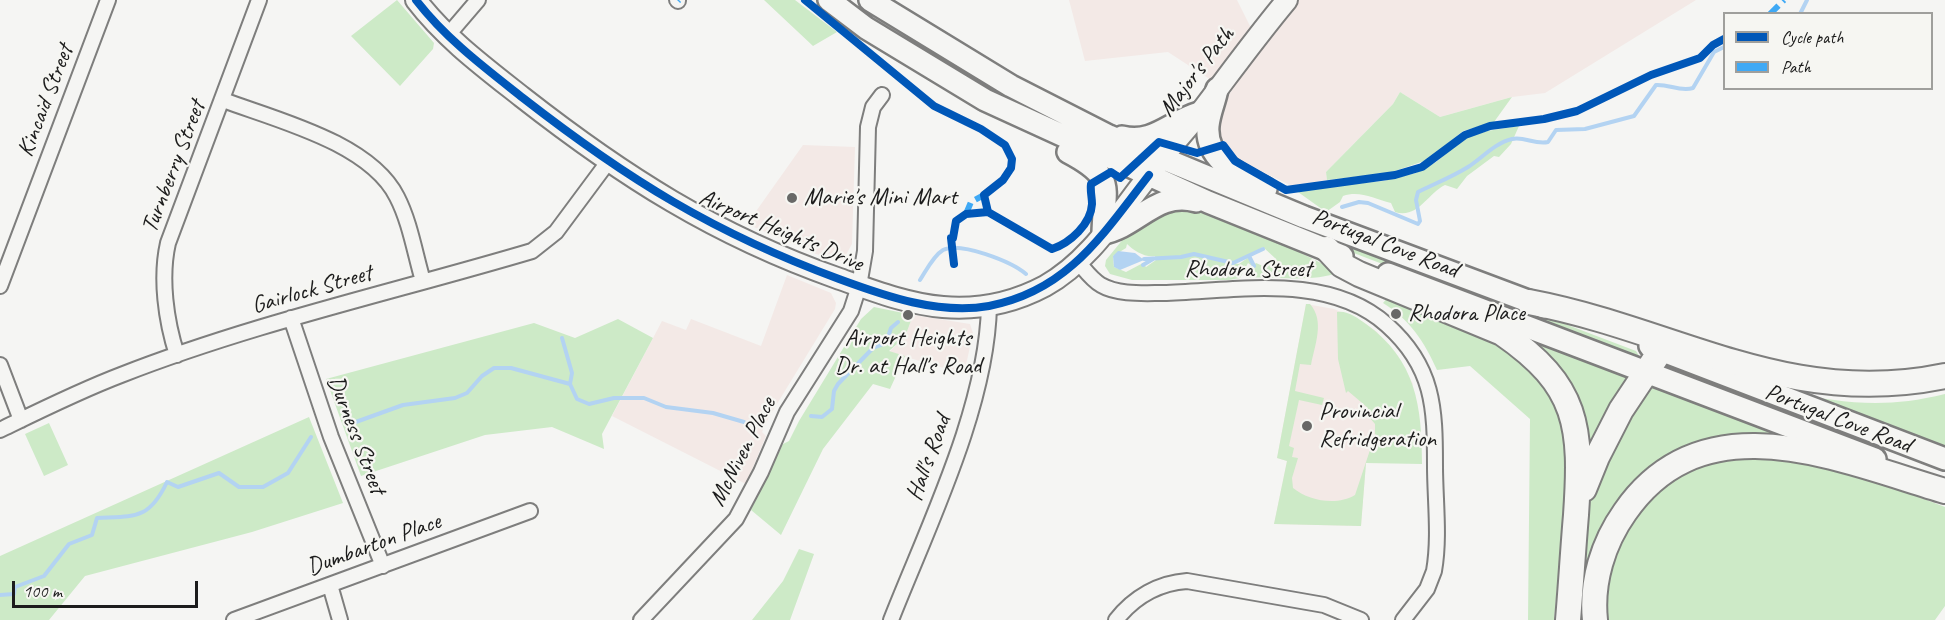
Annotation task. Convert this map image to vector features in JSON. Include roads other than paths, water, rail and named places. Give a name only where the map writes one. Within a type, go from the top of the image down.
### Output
[{"type":"highway","points":[[1332,239],[1342,265],[1502,333],[1521,346],[1545,370],[1563,393],[1573,416],[1578,438],[1580,474],[1568,620]]},
{"type":"highway","points":[[1529,302],[1577,311],[1716,358],[1799,380],[1887,385],[1945,376]]},
{"type":"highway","points":[[1576,511],[1597,457],[1622,410],[1661,351]]},
{"type":"highway","points":[[1595,620],[1595,587],[1600,564],[1616,525],[1644,488],[1669,470],[1698,455],[1741,445],[1792,448],[1945,489]]},
{"type":"main road","name":"Portugal Cove Road","points":[[829,0],[866,28],[985,100],[1332,239],[1647,374],[1945,489]]},
{"type":"main road","name":"Portugal Cove Road","points":[[870,0],[1011,86],[1109,136],[1208,202],[1529,302],[1945,459]]},
{"type":"main road","points":[[1216,88],[1208,126],[1212,149],[1219,159],[1332,239]]},
{"type":"main road","points":[[985,100],[1011,123],[1089,163],[1098,171],[1106,186],[1103,233],[1120,230],[1162,202],[1178,198],[1208,202]]},
{"type":"main road","points":[[1109,136],[1131,139],[1146,138],[1185,117],[1199,113]]},
{"type":"street","name":"Kincaid Street","points":[[0,286],[108,0]]},
{"type":"street","name":"Turnberry Street","points":[[177,355],[169,325],[165,254],[259,0]]},
{"type":"street","name":"Airport Heights Drive","points":[[416,0],[448,35],[483,67],[608,162],[657,195],[727,232],[859,286],[928,305],[973,308],[989,306],[1034,292],[1078,262],[1155,167]]},
{"type":"street","points":[[448,35],[478,0]]},
{"type":"street","name":"Major's Path","points":[[1155,167],[1287,0]]},
{"type":"street","name":"McNiven Place","points":[[641,620],[736,519],[761,472],[787,412],[851,311],[859,286],[866,241],[867,126],[873,107],[882,95]]},
{"type":"street","points":[[223,100],[345,146],[368,162],[385,178],[398,198],[423,281]]},
{"type":"street","name":"Gairlock Street","points":[[0,430],[119,376],[177,355],[291,318],[524,253],[546,243],[608,162]]},
{"type":"street","name":"Rhodora Street","points":[[1078,262],[1101,285],[1115,291],[1159,293],[1287,290],[1333,295],[1373,313],[1397,334],[1408,347],[1426,377],[1435,425],[1434,571],[1427,589],[1402,620]]},
{"type":"street","name":"Hall's Road","points":[[891,620],[969,411],[986,344],[989,306]]},
{"type":"street","name":"Durness Street","points":[[291,318],[334,445],[383,566]]},
{"type":"street","points":[[0,365],[21,420]]},
{"type":"street","name":"Dumbarton Place","points":[[234,620],[530,511]]},
{"type":"street","points":[[1116,620],[1130,604],[1152,590],[1174,582],[1187,581],[1315,603],[1361,620]]},
{"type":"street","points":[[330,585],[340,620]]},
{"type":"water","points":[[1118,251],[1135,253],[1144,260],[1120,270],[1114,267],[1113,256]]},
{"type":"waterway","points":[[1801,12],[1807,0]]},
{"type":"waterway","points":[[1342,207],[1359,202],[1368,203],[1418,224],[1420,221],[1416,200],[1418,192],[1462,171],[1500,144],[1516,138],[1548,142],[1556,130],[1585,129],[1634,116],[1656,85],[1693,88],[1714,52],[1723,48]]},
{"type":"waterway","points":[[920,280],[936,256],[943,250],[951,248],[986,254],[1026,274]]},
{"type":"waterway","points":[[1144,259],[1194,254],[1233,263],[1263,249]]},
{"type":"waterway","points":[[1249,256],[1254,266]]},
{"type":"waterway","points":[[1143,265],[1153,259]]},
{"type":"waterway","points":[[811,416],[822,417],[832,409],[834,391],[838,384],[873,348],[886,343],[891,328],[898,322]]},
{"type":"waterway","points":[[562,338],[572,373],[570,384]]},
{"type":"waterway","points":[[353,423],[403,405],[455,398],[467,393],[482,376],[494,368],[511,368],[570,384],[577,399],[589,404],[614,398],[644,398],[666,407],[713,413],[744,422]]},
{"type":"waterway","points":[[0,595],[14,594],[15,587],[44,576],[69,544],[92,535],[97,518],[131,516],[147,510],[167,482],[178,487],[219,473],[239,487],[263,487],[288,473],[311,437]]},
{"type":"place","name":"Marie's Mini Mart","points":[[792,198]]},
{"type":"place","name":"Rhodora Place","points":[[1396,314]]},
{"type":"place","name":"Airport Heights Dr. at Hall's Road","points":[[908,315]]},
{"type":"place","name":"Provincial Refridgeration","points":[[1307,426]]}]
